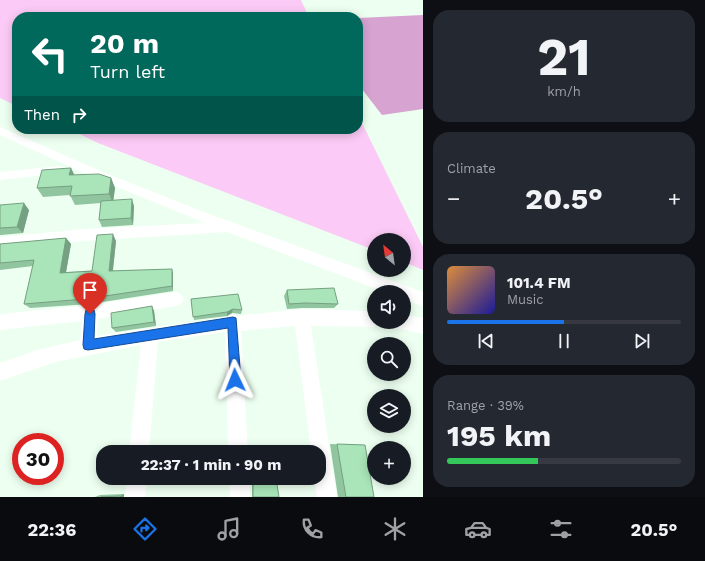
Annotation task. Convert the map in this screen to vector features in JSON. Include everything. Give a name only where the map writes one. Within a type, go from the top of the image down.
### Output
[{"type":"street","points":[[0,131],[81,168],[227,228],[384,285]]},
{"type":"street","points":[[1,179],[81,168]]},
{"type":"street","points":[[0,244],[85,235],[227,228]]},
{"type":"street","points":[[411,295],[423,299]]},
{"type":"street","points":[[0,322],[90,314],[176,299]]},
{"type":"street","points":[[88,345],[90,314]]},
{"type":"street","points":[[1,374],[88,345],[233,322],[302,317],[367,319]]},
{"type":"street","points":[[302,317],[327,497]]},
{"type":"street","points":[[233,322],[238,445]]},
{"type":"street","points":[[411,324],[423,326]]},
{"type":"street","points":[[140,445],[150,335]]},
{"type":"street","points":[[135,497],[136,485]]},
{"type":"street","points":[[240,485],[240,497]]},
{"type":"shaded area","points":[[0,0],[301,0],[307,12],[12,12],[12,104],[0,98]]},
{"type":"shaded area","points":[[423,15],[423,109],[382,115],[363,90],[363,18]]},
{"type":"shaded area","points":[[363,125],[423,247],[423,270],[411,265],[411,233],[367,233],[367,247],[98,143],[79,134],[363,134]]},
{"type":"building","points":[[71,168],[69,175],[99,174],[111,178],[109,194],[70,196],[72,186],[37,188],[42,170]]},
{"type":"building","points":[[132,199],[131,218],[99,220],[101,201]]},
{"type":"building","points":[[24,203],[17,227],[0,228],[0,205]]},
{"type":"building","points":[[113,234],[109,271],[172,269],[172,286],[85,299],[24,304],[34,260],[0,263],[0,244],[66,238],[60,273],[92,271],[97,235]]},
{"type":"building","points":[[334,288],[338,304],[289,304],[287,290]]},
{"type":"building","points":[[238,294],[242,310],[233,309],[227,312],[193,317],[191,299]]},
{"type":"building","points":[[152,306],[154,322],[112,328],[111,313]]},
{"type":"building","points":[[337,444],[365,445],[367,457],[367,485],[372,485],[374,497],[346,497]]},
{"type":"building","points":[[253,485],[277,485],[279,497],[253,497]]},
{"type":"route","points":[[90,314],[88,345],[233,322],[235,380]]}]
